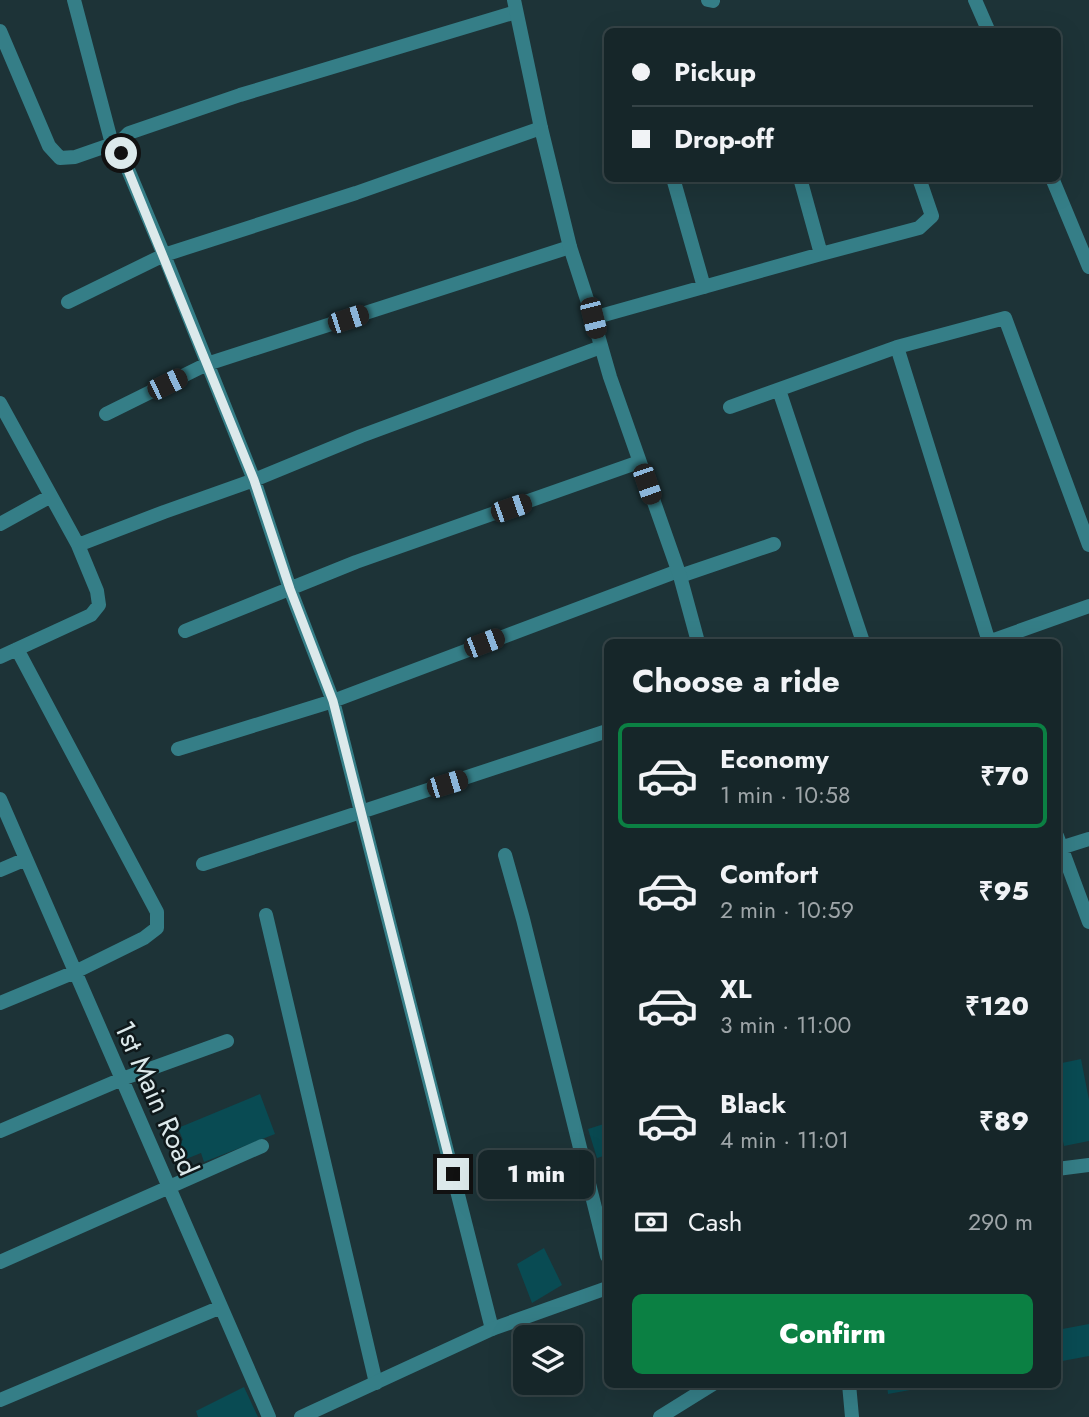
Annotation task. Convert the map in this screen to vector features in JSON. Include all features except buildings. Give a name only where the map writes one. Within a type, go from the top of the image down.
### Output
[{"type":"street","points":[[74,0],[116,143],[254,480],[290,589],[333,701],[492,1329]]},
{"type":"street","points":[[975,0],[987,28]]},
{"type":"street","points":[[0,31],[49,146],[60,158],[75,157],[116,143],[129,133],[515,6],[570,247],[639,462],[679,573],[697,639]]},
{"type":"street","points":[[68,302],[164,255],[356,193],[541,128]]},
{"type":"street","points":[[674,182],[704,287]]},
{"type":"street","points":[[801,182],[821,254]]},
{"type":"street","points":[[593,318],[919,228],[932,215],[920,182]]},
{"type":"street","points":[[1054,182],[1089,267]]},
{"type":"street","points":[[106,414],[207,364],[570,247]]},
{"type":"street","points":[[730,407],[897,347],[1005,318],[1089,545]]},
{"type":"street","points":[[78,545],[601,347]]},
{"type":"street","points":[[897,347],[988,639]]},
{"type":"street","points":[[779,390],[862,639]]},
{"type":"street","points":[[0,403],[78,545],[97,591],[99,605],[91,615],[0,657]]},
{"type":"street","points":[[185,631],[369,558],[639,462]]},
{"type":"street","points":[[0,524],[51,496]]},
{"type":"street","points":[[178,749],[333,701],[679,573],[774,544]]},
{"type":"street","points":[[997,639],[1089,606]]},
{"type":"street","points":[[0,1003],[75,972],[144,938],[157,928],[157,912],[17,649]]},
{"type":"street","points":[[203,864],[604,732]]},
{"type":"street","name":"1st Main Road","points":[[0,799],[268,1417]]},
{"type":"street","points":[[1061,844],[1089,839]]},
{"type":"street","points":[[1061,852],[1089,922]]},
{"type":"street","points":[[505,855],[604,1244]]},
{"type":"street","points":[[0,870],[26,859]]},
{"type":"street","points":[[267,915],[376,1383]]},
{"type":"street","points":[[0,1131],[122,1079],[226,1041]]},
{"type":"street","points":[[0,1262],[262,1146]]},
{"type":"street","points":[[1061,1168],[1089,1165]]},
{"type":"street","points":[[301,1417],[492,1329],[604,1289]]},
{"type":"street","points":[[0,1400],[220,1307]]},
{"type":"street","points":[[660,1417],[707,1388]]},
{"type":"street","points":[[849,1388],[852,1417]]},
{"type":"route","points":[[121,153],[254,480],[290,589],[333,701],[453,1174]]}]
